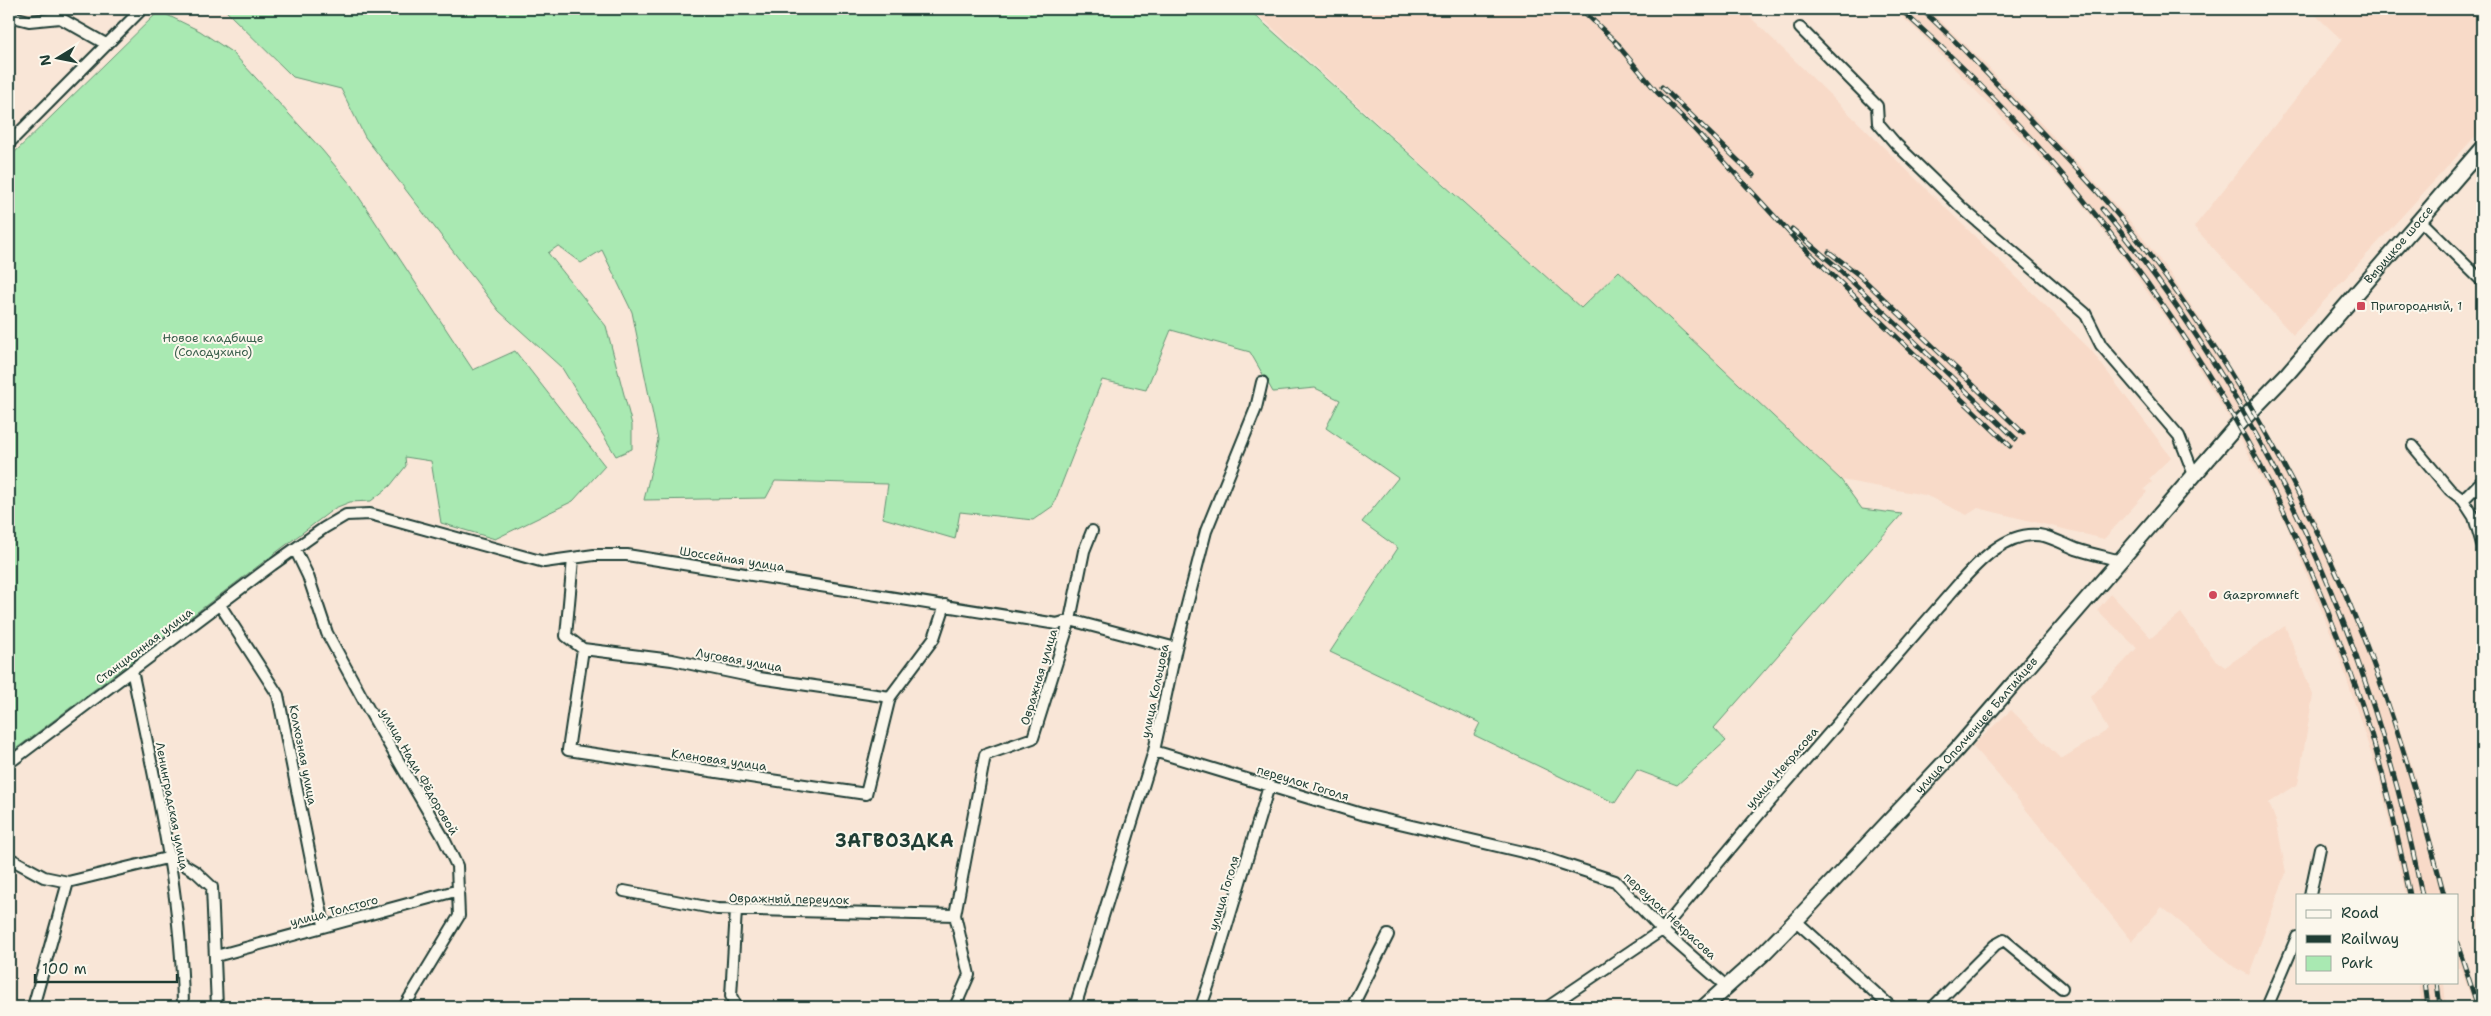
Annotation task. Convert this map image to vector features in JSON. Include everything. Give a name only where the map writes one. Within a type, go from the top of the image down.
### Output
[{"type":"main road","name":"Вырицкое шоссе","points":[[2234,429],[2288,373],[2482,148]]},
{"type":"main road","name":"улица Ополченцев Балтийцев","points":[[1704,1007],[1796,921],[1958,749],[2234,429]]},
{"type":"street","points":[[9,143],[142,9]]},
{"type":"street","points":[[9,16],[29,21],[59,13],[106,44]]},
{"type":"street","points":[[1800,28],[1877,106],[1878,123],[1895,144],[1963,209],[2085,312],[2101,345],[2179,436],[2194,475]]},
{"type":"street","points":[[2420,220],[2482,281]]},
{"type":"street","name":"улица Кольцова","points":[[1075,1007],[1154,751],[1176,648],[1206,531],[1256,408],[1262,382]]},
{"type":"street","points":[[2413,446],[2450,490],[2463,500],[2474,517],[2482,544]]},
{"type":"street","points":[[2463,500],[2482,481]]},
{"type":"street","name":"Шоссейная улица","points":[[295,549],[346,515],[370,514],[544,562],[594,555],[626,555],[1057,624],[1070,620],[1176,648]]},
{"type":"street","name":"Овражная улица","points":[[955,1007],[969,976],[956,915],[986,755],[1034,738],[1070,620],[1084,551],[1092,531]]},
{"type":"street","name":"улица Некрасова","points":[[1548,1007],[1662,930],[1760,813],[1972,569],[2003,544],[2025,536],[2043,536],[2077,549],[2121,561]]},
{"type":"street","name":"Станционная улица","points":[[9,764],[295,549]]},
{"type":"street","name":"улица Нади Фёдоровой","points":[[295,549],[308,576],[327,633],[370,712],[447,844],[457,866],[459,916],[404,1007]]},
{"type":"street","points":[[573,559],[566,636],[584,649]]},
{"type":"street","name":"Колхозная улица","points":[[220,604],[278,695],[324,925]]},
{"type":"street","points":[[890,697],[934,638],[945,605]]},
{"type":"street","name":"Луговая улица","points":[[584,649],[672,660],[759,678],[890,697]]},
{"type":"street","name":"Кленовая улица","points":[[584,649],[568,750],[866,794],[890,697]]},
{"type":"street","name":"Ленинградская улица","points":[[132,670],[171,857],[183,982],[183,1007]]},
{"type":"street","name":"переулок Гоголя","points":[[1154,751],[1365,815],[1446,834]]},
{"type":"street","name":"улица Гоголя","points":[[1201,1007],[1212,978],[1269,786]]},
{"type":"street","name":"переулок Некрасова","points":[[1446,834],[1536,855],[1615,881],[1662,930],[1727,987]]},
{"type":"street","points":[[2310,894],[2320,848]]},
{"type":"street","points":[[9,858],[44,877],[68,882],[171,857],[196,872],[212,887],[217,1007]]},
{"type":"street","points":[[33,1007],[68,882]]},
{"type":"street","name":"улица Толстого","points":[[216,956],[324,925],[459,890]]},
{"type":"street","name":"Овражный переулок","points":[[624,891],[718,909],[956,915]]},
{"type":"street","points":[[736,910],[731,996],[737,1007]]},
{"type":"street","points":[[1796,921],[1891,1007]]},
{"type":"street","points":[[1352,1007],[1388,935]]},
{"type":"street","points":[[2267,1007],[2296,939]]},
{"type":"street","points":[[1933,1007],[1995,944],[2004,940],[2062,988]]},
{"type":"shaded area","points":[[1252,9],[1742,9],[2091,350],[2171,457],[2149,479],[2152,482],[2144,489],[2147,492],[2104,539],[1978,508],[1967,515],[1925,495],[1841,480],[1619,272],[1582,309]]},
{"type":"shaded area","points":[[1893,9],[1928,9],[1985,64],[2129,220],[2169,272],[2206,328],[2312,511],[2343,581],[2382,678],[2412,766],[2447,894],[2406,894],[2380,781],[2336,646],[2287,526],[2228,416],[2184,345],[2111,240],[2063,181],[1920,33]]},
{"type":"shaded area","points":[[2309,9],[2482,9],[2482,129],[2293,335],[2194,227],[2342,40]]},
{"type":"shaded area","points":[[2111,594],[2151,638],[2181,613],[2214,659],[2225,667],[2285,626],[2313,695],[2298,784],[2269,803],[2277,824],[2286,873],[2249,975],[2234,967],[2162,907],[2132,941],[1998,775],[1972,746],[2011,710],[2061,759],[2108,730],[2091,697],[2137,648],[2097,610]]},
{"type":"shaded area","points":[[2458,936],[2481,1007],[2475,1007],[2460,968],[2458,968]]},
{"type":"shaded area","points":[[2419,984],[2444,984],[2446,1007],[2422,1007]]},
{"type":"green space","points":[[224,9],[1248,9],[1581,308],[1619,271],[1841,480],[1862,509],[1902,514],[1714,728],[1726,741],[1677,785],[1637,770],[1615,803],[1474,735],[1480,723],[1330,652],[1398,548],[1362,522],[1398,478],[1326,428],[1340,400],[1315,388],[1273,392],[1250,352],[1171,330],[1146,390],[1102,380],[1053,506],[1033,520],[960,512],[955,539],[883,518],[888,484],[775,481],[766,498],[644,500],[658,440],[632,312],[602,250],[581,263],[558,246],[548,253],[606,326],[632,425],[632,449],[616,456],[562,368],[499,311],[365,137],[341,89],[293,77]]},
{"type":"green space","name":"Новое кладбище (Солодухино)","points":[[159,11],[200,31],[233,53],[322,150],[351,185],[473,370],[515,351],[605,466],[573,501],[495,539],[441,523],[431,461],[405,457],[406,466],[390,486],[371,501],[350,502],[335,508],[9,754],[9,158]]},
{"type":"railway","points":[[1581,9],[1619,45]]},
{"type":"railway","points":[[1900,9],[1975,80],[2046,156],[2112,235],[2172,318],[2227,405],[2276,496],[2319,590],[2356,687],[2380,764],[2410,894]]},
{"type":"railway","points":[[1921,9],[1993,80],[2127,226],[2203,331],[2238,386],[2302,500],[2356,618],[2406,759],[2444,894]]},
{"type":"railway","points":[[1615,42],[1657,92],[1696,131],[1797,241],[2010,446]]},
{"type":"railway","points":[[1662,87],[1753,175]]},
{"type":"railway","points":[[2102,209],[2161,284],[2214,364],[2262,446],[2305,532],[2342,620],[2374,710],[2401,802],[2422,894]]},
{"type":"railway","points":[[1792,229],[1837,267],[2016,439]]},
{"type":"railway","points":[[1829,252],[1859,275],[2023,433]]},
{"type":"railway","points":[[2458,946],[2478,1007]]},
{"type":"railway","points":[[2425,984],[2428,1007]]},
{"type":"railway","points":[[2437,984],[2440,1007]]},
{"type":"place","name":"Пригородный, 1","points":[[2361,306]]},
{"type":"place","name":"Gazpromneft","points":[[2213,595]]},
{"type":"district","name":"ЗАГВОЗДКА","points":[[895,841]]}]
